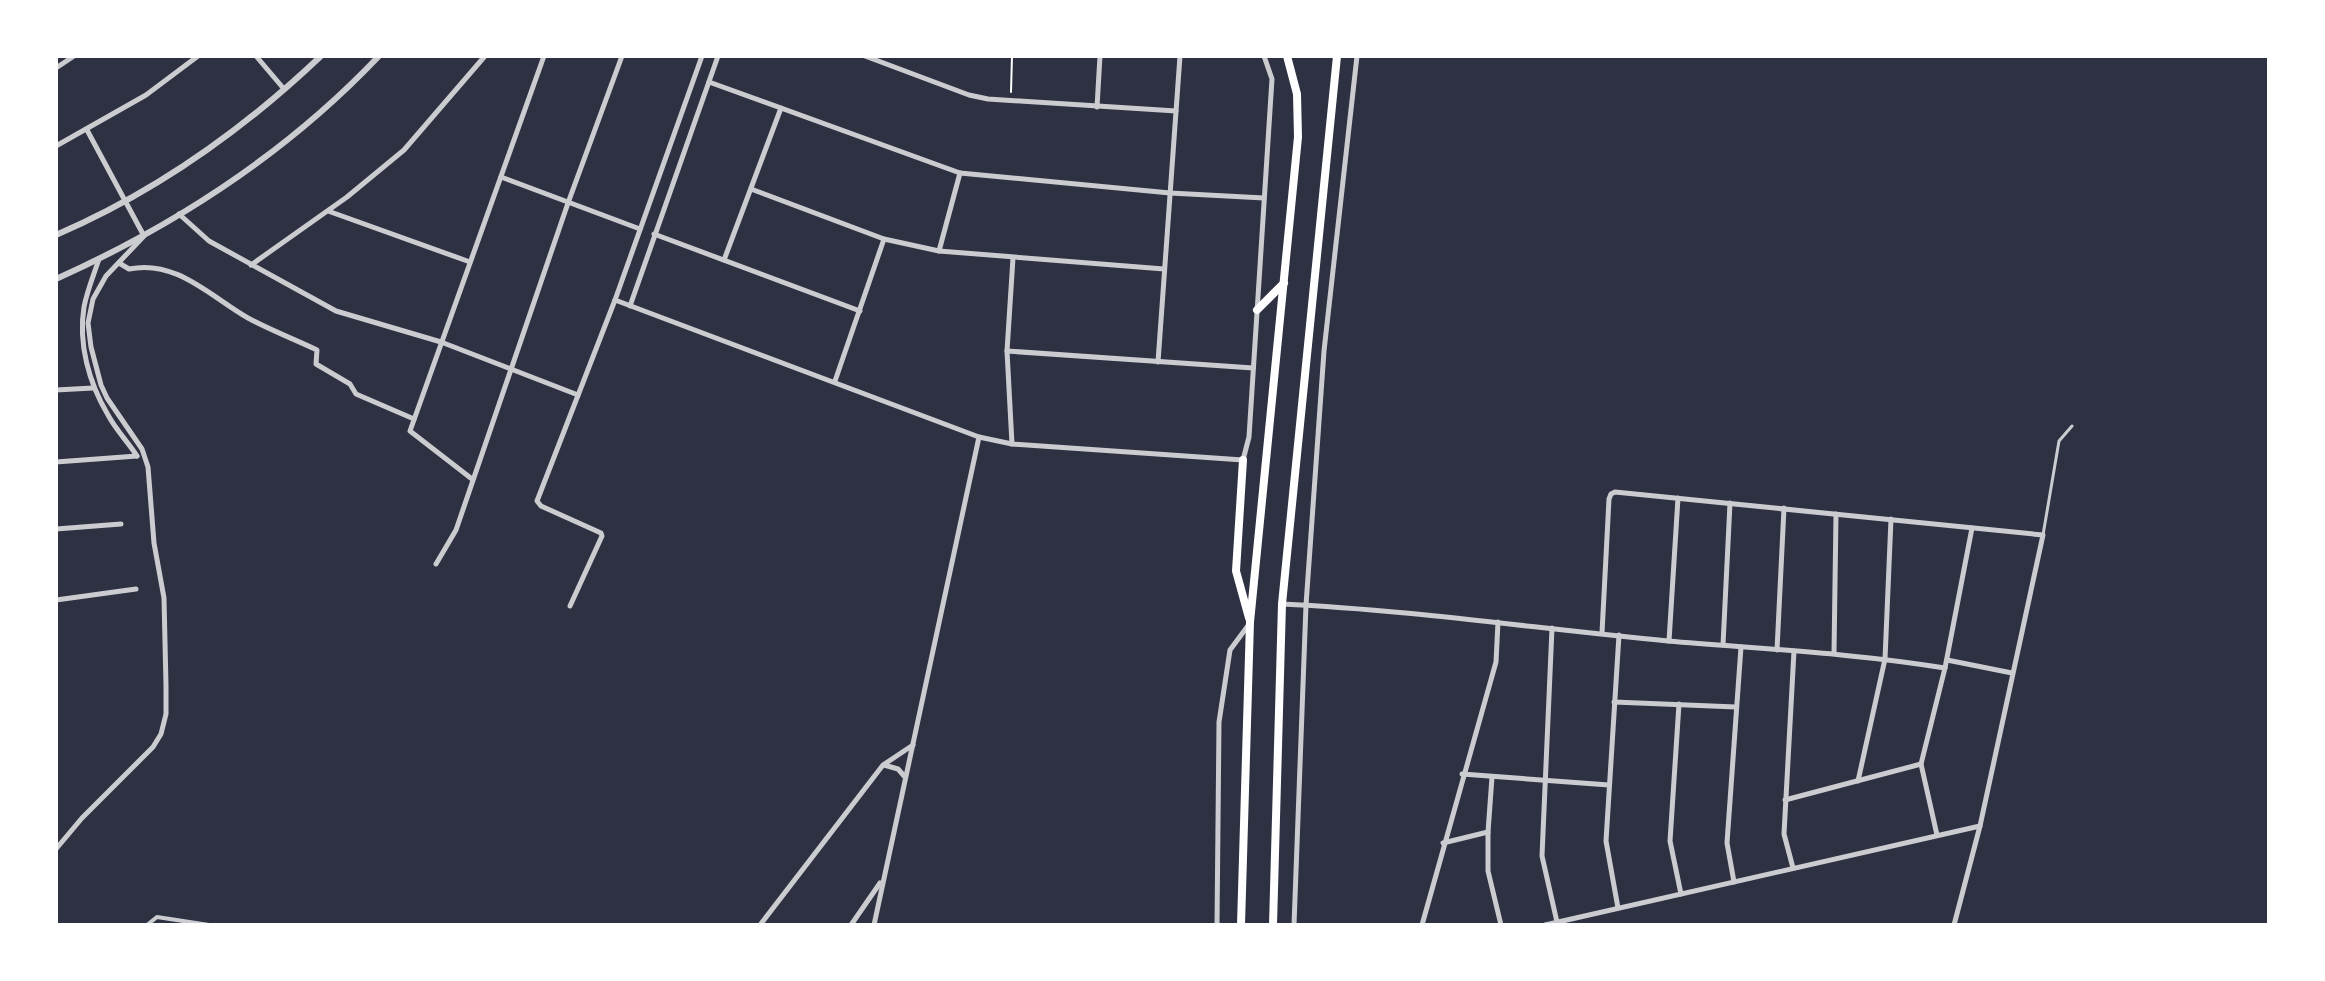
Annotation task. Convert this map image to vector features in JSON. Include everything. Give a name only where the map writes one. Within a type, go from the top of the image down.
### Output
[{"type":"highway","points":[[1241,925],[1250,622],[1299,116],[1287,56]]},
{"type":"highway","points":[[1273,925],[1282,604],[1337,56]]},
{"type":"highway","points":[[1257,310],[1284,282]]},
{"type":"highway","points":[[1243,460],[1236,571],[1250,622]]},
{"type":"street","points":[[56,68],[74,56]]},
{"type":"street","points":[[56,146],[146,95],[198,56]]},
{"type":"street","points":[[256,56],[285,90]]},
{"type":"street","points":[[56,235],[124,202],[206,152],[285,90],[321,56]]},
{"type":"street","points":[[56,279],[144,236],[274,152],[318,116],[379,56]]},
{"type":"street","points":[[251,265],[327,211],[404,150],[485,56]]},
{"type":"street","points":[[472,479],[410,431],[544,56]]},
{"type":"street","points":[[436,564],[456,530],[622,56]]},
{"type":"street","points":[[570,606],[602,536],[541,506],[537,501],[615,300],[702,56]]},
{"type":"street","points":[[630,306],[718,56]]},
{"type":"street","points":[[865,56],[969,95],[1010,101],[1176,111]]},
{"type":"street","points":[[1097,107],[1100,56]]},
{"type":"street","points":[[1158,362],[1180,56]]},
{"type":"street","points":[[615,300],[979,437],[1012,444],[1243,460],[1249,437],[1272,79],[1264,56]]},
{"type":"street","points":[[1294,925],[1306,605],[1327,321],[1357,56]]},
{"type":"street","points":[[709,82],[960,173],[1170,193],[1264,198]]},
{"type":"street","points":[[724,260],[781,108]]},
{"type":"street","points":[[87,130],[144,236]]},
{"type":"street","points":[[939,251],[960,173]]},
{"type":"street","points":[[501,177],[640,229]]},
{"type":"street","points":[[751,189],[884,239],[939,251],[1164,269]]},
{"type":"street","points":[[327,211],[470,262]]},
{"type":"street","points":[[178,214],[209,241],[336,311],[441,342],[578,395]]},
{"type":"street","points":[[654,234],[860,311]]},
{"type":"street","points":[[56,849],[82,818],[153,747],[161,734],[166,714],[164,598],[154,543],[148,467],[142,449],[107,398],[98,376],[88,323],[93,299],[106,276],[144,236]]},
{"type":"street","points":[[835,381],[884,239]]},
{"type":"street","points":[[1012,444],[1007,351],[1013,258]]},
{"type":"street","points":[[56,462],[137,456],[109,418],[93,388],[86,361],[82,326],[84,304],[99,259]]},
{"type":"street","points":[[119,263],[129,269],[145,266],[197,282],[247,317],[317,350],[316,364],[350,384],[356,394],[414,419]]},
{"type":"street","points":[[1007,351],[1253,368]]},
{"type":"street","points":[[56,390],[93,388]]},
{"type":"street","points":[[874,925],[979,437]]},
{"type":"street","points":[[1602,633],[1609,499],[1615,492],[2043,535],[1980,826],[1954,925]]},
{"type":"street","points":[[1669,641],[1678,497]]},
{"type":"street","points":[[1723,645],[1730,503]]},
{"type":"street","points":[[1777,650],[1784,508]]},
{"type":"street","points":[[1834,653],[1836,514]]},
{"type":"street","points":[[1858,781],[1885,659],[1891,519]]},
{"type":"street","points":[[56,529],[121,524]]},
{"type":"street","points":[[1937,836],[1921,764],[1945,668],[1972,528]]},
{"type":"street","points":[[56,600],[136,589]]},
{"type":"street","points":[[1282,604],[1498,622],[1669,641],[1834,653],[1945,668]]},
{"type":"street","points":[[1217,925],[1219,722],[1230,650],[1250,622]]},
{"type":"street","points":[[1422,925],[1496,662],[1498,622]]},
{"type":"street","points":[[1552,628],[1542,856],[1557,922]]},
{"type":"street","points":[[1618,908],[1606,841],[1619,635]]},
{"type":"street","points":[[1734,882],[1727,843],[1741,647]]},
{"type":"street","points":[[1793,868],[1784,834],[1794,651]]},
{"type":"street","points":[[1946,660],[2012,673]]},
{"type":"street","points":[[1614,702],[1736,707]]},
{"type":"street","points":[[1679,704],[1670,841],[1681,894]]},
{"type":"street","points":[[760,925],[883,765],[913,745]]},
{"type":"street","points":[[1785,800],[1921,764]]},
{"type":"street","points":[[883,765],[898,769],[905,777]]},
{"type":"street","points":[[1462,774],[1609,785]]},
{"type":"street","points":[[1492,777],[1488,871],[1501,925]]},
{"type":"street","points":[[1545,925],[1980,826]]},
{"type":"street","points":[[1443,843],[1488,832]]},
{"type":"street","points":[[851,925],[883,879]]},
{"type":"street","points":[[863,908],[876,913]]},
{"type":"street","points":[[147,925],[157,917],[209,925]]},
{"type":"lane","points":[[2043,535],[2059,441],[2072,426]]},
{"type":"path","points":[[1010,101],[1012,56]]}]
